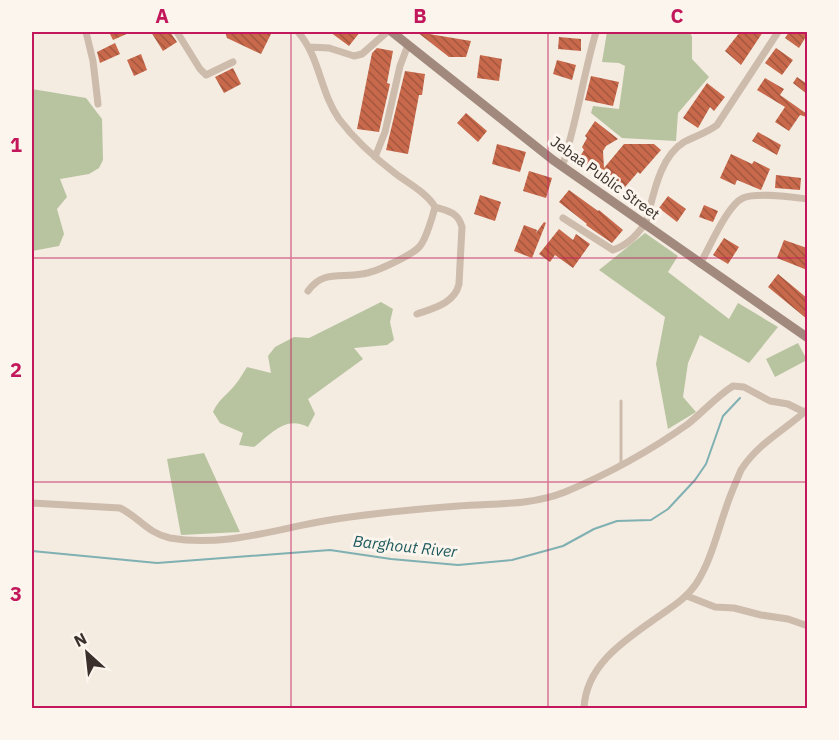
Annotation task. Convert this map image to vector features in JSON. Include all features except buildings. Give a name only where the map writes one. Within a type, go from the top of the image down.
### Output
[{"type":"main road","name":"Jebaa Public Street","points":[[392,32],[562,166],[807,338]]},
{"type":"street","points":[[86,32],[93,61],[98,104]]},
{"type":"street","points":[[177,32],[206,75],[233,62]]},
{"type":"street","points":[[297,32],[309,47],[338,118],[375,157],[435,207],[453,212],[460,220],[462,227],[458,292],[448,301],[417,314]]},
{"type":"street","points":[[309,47],[329,48],[354,56],[362,54],[387,32]]},
{"type":"street","points":[[562,166],[580,105],[596,32]]},
{"type":"street","points":[[563,218],[613,250],[633,238],[644,225],[663,169],[672,152],[684,142],[710,130],[717,124],[778,32]]},
{"type":"street","points":[[375,157],[385,132],[400,66],[408,45]]},
{"type":"street","points":[[700,264],[727,216],[739,200],[754,196],[807,199]]},
{"type":"street","points":[[308,291],[314,281],[322,277],[365,274],[418,248],[424,240],[435,207]]},
{"type":"street","points":[[32,503],[120,508],[156,534],[171,538],[258,536],[335,519],[456,506],[509,504],[534,501],[563,493],[621,465],[681,428],[733,386],[744,387],[770,400],[806,411]]},
{"type":"street","points":[[584,708],[588,684],[600,665],[615,650],[687,596],[697,582],[713,549],[726,508],[748,458],[806,411]]},
{"type":"street","points":[[687,596],[715,607],[734,608],[807,626]]},
{"type":"lane","points":[[621,401],[621,465]]},
{"type":"green space","points":[[607,32],[690,32],[692,59],[709,77],[678,113],[676,141],[622,138],[591,113],[593,106],[619,109],[625,66],[619,63],[602,62]]},
{"type":"green space","points":[[32,89],[86,98],[102,119],[103,160],[99,168],[89,174],[60,179],[67,197],[57,209],[64,234],[59,246],[32,251]]},
{"type":"green space","points":[[645,233],[678,256],[668,272],[729,319],[738,303],[778,327],[749,363],[700,335],[688,363],[683,397],[696,412],[668,429],[656,364],[665,317],[599,270]]},
{"type":"green space","points":[[381,302],[393,309],[390,322],[394,340],[387,345],[354,348],[363,359],[308,399],[315,414],[308,427],[293,423],[279,428],[254,447],[239,445],[243,433],[220,423],[213,412],[247,367],[271,373],[268,356],[275,347],[294,337],[309,338]]},
{"type":"green space","points":[[798,343],[807,360],[775,377],[766,359]]},
{"type":"green space","points":[[204,453],[240,532],[181,535],[167,459]]},
{"type":"waterway","name":"Barghout River","points":[[32,551],[157,563],[330,550],[391,559],[458,565],[512,560],[563,546],[594,529],[617,521],[651,520],[668,509],[695,480],[706,464],[723,416],[740,398]]}]
